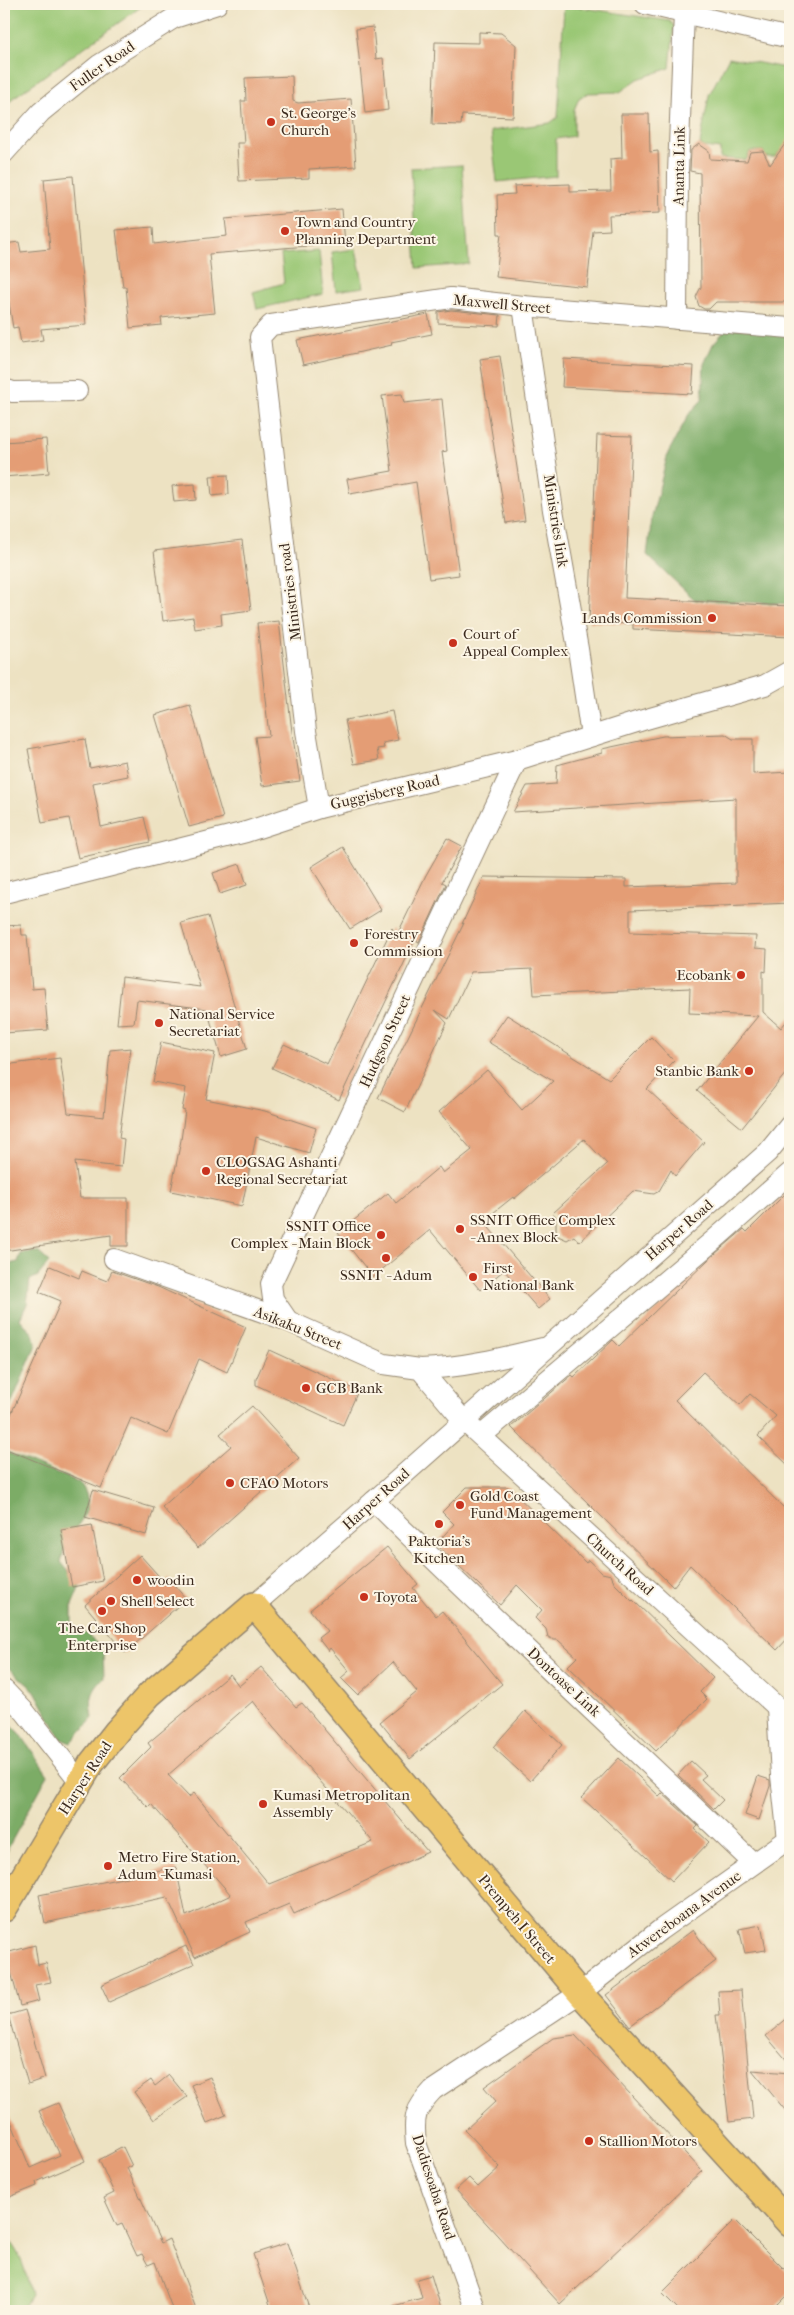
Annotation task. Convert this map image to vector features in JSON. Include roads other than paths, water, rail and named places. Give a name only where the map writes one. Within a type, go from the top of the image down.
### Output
[{"type":"main road","name":"Harper Road","points":[[4,1909],[91,1764],[111,1737],[150,1694],[254,1605]]},
{"type":"main road","name":"Prempeh I Street","points":[[254,1605],[580,1993],[790,2224]]},
{"type":"street","name":"Fuller Road","points":[[4,153],[41,112],[99,65],[174,18],[182,9],[217,4]]},
{"type":"street","points":[[645,4],[790,38]]},
{"type":"street","name":"Ananta Link","points":[[677,319],[678,173],[684,12]]},
{"type":"street","name":"Maxwell Street","points":[[265,376],[260,337],[270,325],[451,298],[523,306],[790,328]]},
{"type":"street","name":"Ministries link","points":[[523,306],[553,510],[578,649],[591,736]]},
{"type":"street","name":"Ministries road","points":[[265,376],[306,731],[319,808]]},
{"type":"street","points":[[4,389],[13,392],[77,392]]},
{"type":"street","name":"Guggisberg Road","points":[[4,894],[246,832],[319,808],[517,760],[591,736],[765,685],[790,671]]},
{"type":"street","name":"Guggisberg Road","points":[[765,685],[790,687]]},
{"type":"street","name":"Hudgson Street","points":[[288,1321],[273,1299],[271,1284],[517,760]]},
{"type":"street","name":"Harper Road","points":[[254,1605],[768,1152],[790,1125]]},
{"type":"street","points":[[481,1436],[714,1240],[790,1173]]},
{"type":"street","name":"Asikaku Street","points":[[114,1259],[288,1321],[384,1364],[420,1369],[446,1368],[500,1359],[546,1347]]},
{"type":"street","points":[[420,1369],[463,1420]]},
{"type":"street","name":"Church Road","points":[[463,1420],[784,1711],[781,1776],[789,1839]]},
{"type":"street","name":"Dontoase Link","points":[[374,1501],[471,1597],[559,1677],[753,1864]]},
{"type":"street","points":[[4,1690],[25,1712],[81,1783]]},
{"type":"street","name":"Atwereboana Avenue","points":[[580,1993],[660,1930],[789,1839]]},
{"type":"street","name":"Dadiesoaba Road","points":[[476,2311],[416,2143],[415,2114],[422,2102],[433,2090],[580,1993]]},
{"type":"place","name":"St. George's Church","points":[[271,122]]},
{"type":"place","name":"Town and Country Planning Department","points":[[285,231]]},
{"type":"place","name":"Lands Commission","points":[[712,618]]},
{"type":"place","name":"Court of Appeal Complex","points":[[453,643]]},
{"type":"place","name":"Forestry Commission","points":[[354,943]]},
{"type":"place","name":"Ecobank","points":[[741,975]]},
{"type":"place","name":"National Service Secretariat","points":[[159,1023]]},
{"type":"place","name":"Stanbic Bank","points":[[749,1071]]},
{"type":"place","name":"CLOGSAG Ashanti Regional Secretariat","points":[[206,1171]]},
{"type":"place","name":"SSNIT Office Complex - Annex Block","points":[[460,1229]]},
{"type":"place","name":"SSNIT Office Complex - Main Block","points":[[381,1235]]},
{"type":"place","name":"SSNIT - Adum","points":[[386,1258]]},
{"type":"place","name":"First National Bank","points":[[473,1277]]},
{"type":"place","name":"GCB Bank","points":[[306,1388]]},
{"type":"place","name":"CFAO Motors","points":[[230,1483]]},
{"type":"place","name":"Gold Coast Fund Management","points":[[460,1505]]},
{"type":"place","name":"Paktoria's Kitchen","points":[[439,1524]]},
{"type":"place","name":"woodin","points":[[137,1580]]},
{"type":"place","name":"Toyota","points":[[364,1597]]},
{"type":"place","name":"Shell Select","points":[[111,1601]]},
{"type":"place","name":"The Car Shop Enterprise","points":[[102,1611]]},
{"type":"place","name":"Kumasi Metropolitan Assembly","points":[[263,1804]]},
{"type":"place","name":"Metro Fire Station, Adum -Kumasi","points":[[108,1866]]},
{"type":"place","name":"Stallion Motors","points":[[589,2141]]}]
